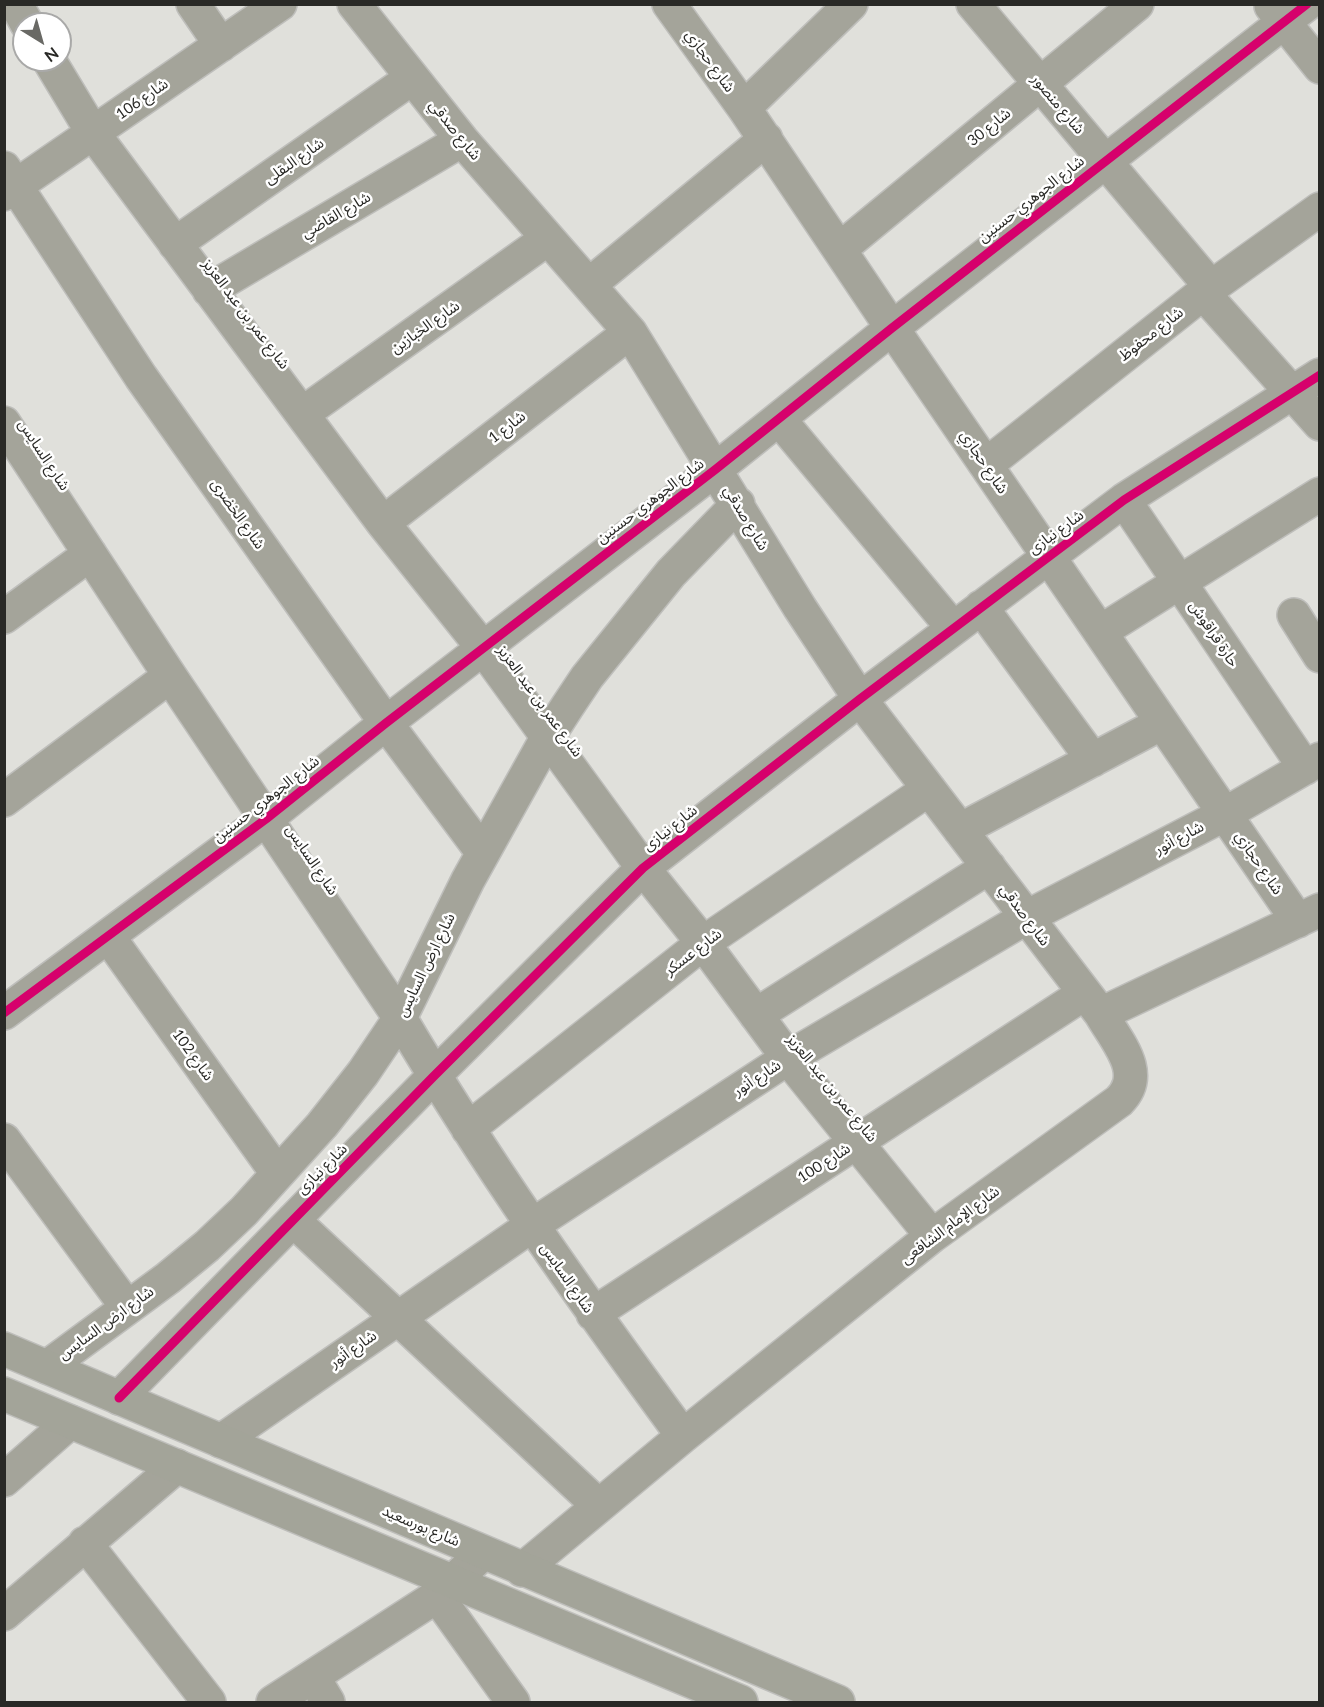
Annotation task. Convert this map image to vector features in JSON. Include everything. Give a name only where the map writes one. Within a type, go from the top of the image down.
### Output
[{"type":"street","points":[[193,4],[221,45]]},
{"type":"street","name":"شارع 106","points":[[8,183],[93,133],[280,4]]},
{"type":"street","name":"شارع صدقي","points":[[354,4],[462,140],[630,332],[860,699],[1093,1004]]},
{"type":"street","name":"شارع حجازي","points":[[669,4],[766,139],[892,328],[1225,814],[1309,915]]},
{"type":"street","points":[[744,108],[851,4]]},
{"type":"street","name":"شارع منصور","points":[[973,4],[1105,160],[1207,290],[1320,424]]},
{"type":"street","name":"شارع 30","points":[[840,249],[1137,4]]},
{"type":"street","points":[[1287,10],[1320,67]]},
{"type":"street","name":"شارع الجوهري حسنين","points":[[4,1013],[266,819],[386,723],[716,469],[1105,160],[1287,10]]},
{"type":"street","name":"شارع عمر بن عبد العزيز","points":[[56,72],[93,133],[383,523],[483,648],[643,868],[703,943],[788,1058],[932,1236]]},
{"type":"street","name":"شارع البقلى","points":[[175,244],[412,78]]},
{"type":"street","points":[[589,285],[766,139]]},
{"type":"street","name":"شارع القاضي","points":[[209,290],[462,140]]},
{"type":"street","name":"شارع الخضرى","points":[[8,183],[141,377],[386,723],[483,853]]},
{"type":"street","name":"شارع محفوظ","points":[[986,465],[1207,290],[1320,209]]},
{"type":"street","name":"شارع الخبازين","points":[[302,414],[547,239]]},
{"type":"street","name":"شارع 1","points":[[383,523],[630,332]]},
{"type":"street","name":"شارع نيازى","points":[[119,1398],[434,1076],[643,868],[860,699],[1124,500],[1320,375]]},
{"type":"street","points":[[779,419],[953,628]]},
{"type":"street","name":"شارع السايس","points":[[4,423],[170,676],[400,1018],[434,1076],[531,1227],[683,1436]]},
{"type":"street","points":[[1100,632],[1320,494]]},
{"type":"street","name":"حارة قراقوش","points":[[1124,500],[1179,582],[1312,764]]},
{"type":"street","name":"شارع ارض السايس","points":[[47,1367],[168,1278],[207,1246],[244,1211],[322,1125],[363,1073],[400,1018],[483,853],[547,738],[587,677],[670,573],[738,504]]},
{"type":"street","points":[[4,617],[90,554]]},
{"type":"street","points":[[981,607],[1093,760]]},
{"type":"street","points":[[1294,615],[1320,656]]},
{"type":"street","points":[[4,800],[170,676]]},
{"type":"street","points":[[960,830],[1162,723]]},
{"type":"street","name":"شارع أنور","points":[[221,1441],[531,1227],[788,1058],[1027,917],[1225,814],[1312,764]]},
{"type":"street","name":"شارع عسكر","points":[[468,1129],[703,943],[929,789]]},
{"type":"street","points":[[756,1015],[988,867]]},
{"type":"street","points":[[1093,1004],[1309,915]]},
{"type":"street","name":"شارع 102","points":[[108,936],[278,1173]]},
{"type":"street","name":"شارع 100","points":[[593,1314],[856,1142],[1093,1004]]},
{"type":"street","name":"شارع الإمام الشافعى","points":[[522,1570],[683,1436],[932,1236],[1119,1101],[1131,1085],[1130,1064],[1093,1004]]},
{"type":"street","points":[[4,1140],[127,1307]]},
{"type":"street","points":[[293,1220],[598,1506]]},
{"type":"street","name":"شارع بورسعيد","points":[[4,1349],[838,1702]]},
{"type":"street","points":[[4,1394],[177,1466],[445,1589],[707,1695],[741,1702]]},
{"type":"street","points":[[4,1480],[70,1422]]},
{"type":"street","points":[[4,1614],[177,1466]]},
{"type":"street","points":[[85,1543],[209,1702]]},
{"type":"street","points":[[273,1702],[321,1690],[445,1589],[483,1553]]},
{"type":"street","points":[[445,1589],[513,1702]]},
{"type":"cycle path","points":[[4,1013],[266,819],[386,723],[716,469],[892,328],[1307,4]]},
{"type":"cycle path","points":[[119,1398],[434,1076],[643,868],[860,699],[1124,500],[1320,375]]}]
